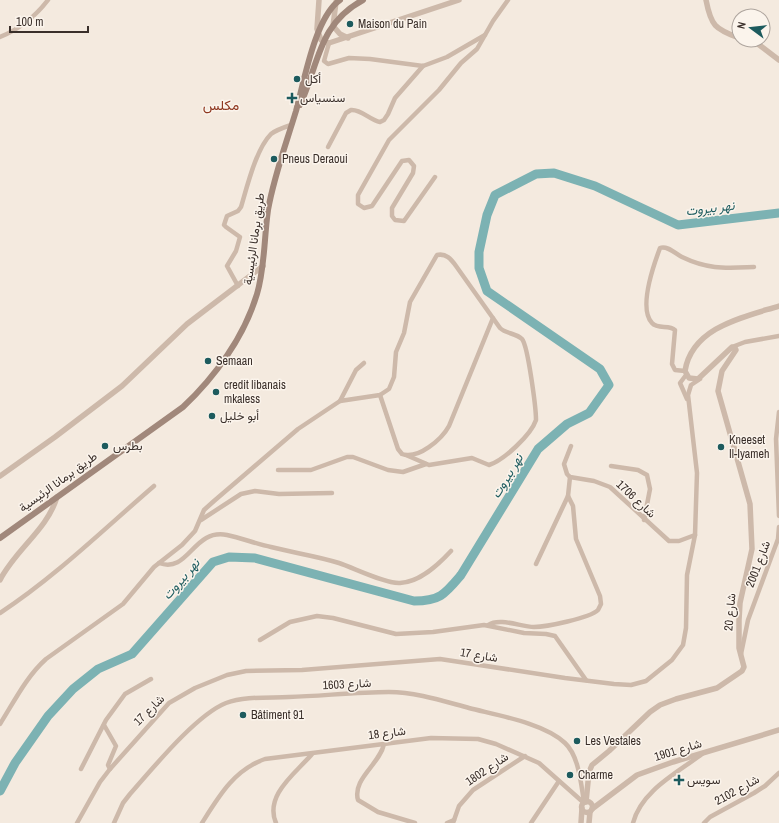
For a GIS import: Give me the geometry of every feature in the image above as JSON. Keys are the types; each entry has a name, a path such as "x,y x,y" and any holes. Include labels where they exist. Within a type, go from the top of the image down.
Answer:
{"main road":[{"path":"296,111 333,26 344,12 363,0"},
{"path":"318,34 325,17 337,1"},
{"name":"طريق برمانا الرئيسية","path":"0,538 183,407 203,388 234,343 248,318 257,294 263,266 272,193 318,34"}],"street":[{"path":"0,37 20,28 40,10 48,0"},
{"name":"طريق برمانا الرئيسية","path":"318,34 319,0"},
{"path":"326,42 348,38 393,21 459,0"},
{"path":"435,177 404,221 395,220 392,214 392,208 413,173 414,164 409,160 402,161 372,206 364,208 358,204 358,195 389,140 439,90 461,63 475,52 508,0"},
{"path":"706,0 709,17 715,27 731,34"},
{"path":"337,1 333,26 348,38"},
{"path":"318,34 326,42"},
{"path":"326,42 324,61 328,64 349,58 370,59 423,66 447,57 485,35"},
{"path":"764,48 779,60"},
{"path":"328,147 343,118 351,110 357,111 374,121 380,122 384,120 395,98 423,66"},
{"path":"238,286 227,266 236,251 240,237 224,225 227,216 238,211 241,207 252,173 266,141 271,134 291,125"},
{"path":"754,267 710,268 681,257 665,247 660,248 649,281 647,298 648,315 653,324 675,330 672,364 676,370 685,373 692,380 702,377 718,359 745,342 779,336"},
{"path":"0,724 18,694 41,664 119,608 139,583 159,563 182,545 196,530 204,510 214,501 298,429 340,401 380,395 389,389 394,377 396,352 404,333 410,302 437,255 443,254 450,258 503,330 521,338 526,347 530,365 535,423 504,458 491,465 487,465 472,458 438,464 426,464 403,472 388,470 353,457 347,457 311,470 278,470"},
{"path":"0,476 55,437 122,386 188,324 263,266"},
{"path":"685,373 687,362 696,345 708,334 742,318 779,306"},
{"path":"406,456 418,452 433,444 445,433 493,318"},
{"name":"شارع 20","path":"584,804 589,772 593,762 609,751 650,712 660,705 687,695 710,691 724,685 742,671 744,667 739,640 740,604 752,549 750,504 718,391 722,371 734,349"},
{"path":"340,401 352,375 364,362"},
{"name":"شارع 17","path":"77,823 100,782 169,703 212,680 237,673 302,670 440,659 614,684 638,684 660,670 678,654 683,645 686,628 687,575 694,535 697,473 688,400 680,383 685,373"},
{"name":"شارع 17","path":"688,400 691,385 702,377"},
{"path":"380,395 398,449 402,454 426,464"},
{"path":"779,412 776,439 779,516"},
{"path":"536,564 568,496 570,477 566,474 564,464 572,446"},
{"path":"611,466 638,470 647,475 650,489 644,520"},
{"name":"شارع 1706","path":"570,477 588,479 610,487 623,497 644,520 661,535 674,542 694,535"},
{"path":"0,613 21,599 55,572 154,486"},
{"path":"201,520 241,494 255,491 279,494 332,493"},
{"path":"0,580 19,552 46,522 57,496"},
{"path":"260,640 290,622 317,616 332,618 396,634 488,626 498,623 533,627 544,626 578,618 598,610 601,604 600,596 576,539 573,506 568,496"},
{"name":"شارع 2001","path":"742,654 748,620 778,539 779,527"},
{"path":"159,563 170,566 176,564 196,544 207,537 226,535 339,563 400,583 426,573 451,552"},
{"path":"488,626 524,633 555,636 586,680"},
{"path":"81,769 104,725 125,694 151,679"},
{"name":"شارع 1603","path":"114,823 123,803 130,794 202,718 228,702 252,699 376,692 410,694 437,700 522,721 555,736 565,743 571,750 581,782 584,804"},
{"path":"104,725 116,746 108,765 110,769"},
{"name":"شارع 1901","path":"591,810 636,775 779,730"},
{"name":"شارع 18","path":"202,823 226,786 246,767 265,759 436,738 466,738 496,744 525,756 539,763 584,804"},
{"path":"384,744 378,759 361,780 357,795 358,800 378,812 415,823"},
{"path":"276,823 272,813 276,796 312,754"},
{"path":"633,823 637,810 649,795 702,754"},
{"name":"شارع 1802","path":"454,822 462,800 473,790 525,756"},
{"name":"شارع 2102","path":"704,823 710,816 765,786 779,773"},
{"path":"531,823 559,781"},
{"path":"584,804 585,812 591,810"},
{"path":"584,804 592,804 589,823"},
{"path":"581,823 584,804"},
{"path":"447,823 454,822"}],"waterway":[{"name":"نهر بيروت","path":"0,791 15,763 48,716 73,689 98,669 132,654 213,562 229,557 255,558 414,601 423,601 436,598 446,592 461,575 538,449 567,424 589,413 609,385 600,369 487,291 479,268 479,252 487,215 495,195 536,174 554,173 595,186 678,225 779,213"}],"place":[{"name":"Maison du Pain","path":"350,24"},
{"name":"أكل","path":"297,79"},
{"name":"سنسياس","path":"292,98"},
{"name":"Pneus Deraoui","path":"274,159"},
{"name":"Semaan","path":"208,361"},
{"name":"credit libanais mkaless","path":"216,392"},
{"name":"أبو خليل","path":"212,416"},
{"name":"بطرس","path":"105,446"},
{"name":"Kneeset Il-Iyameh","path":"721,447"},
{"name":"Bâtiment 91","path":"243,715"},
{"name":"Les Vestales","path":"577,741"},
{"name":"Charme","path":"570,775"},
{"name":"سويس","path":"679,780"}],"district":[{"name":"مكلس","path":"221,105"}]}
